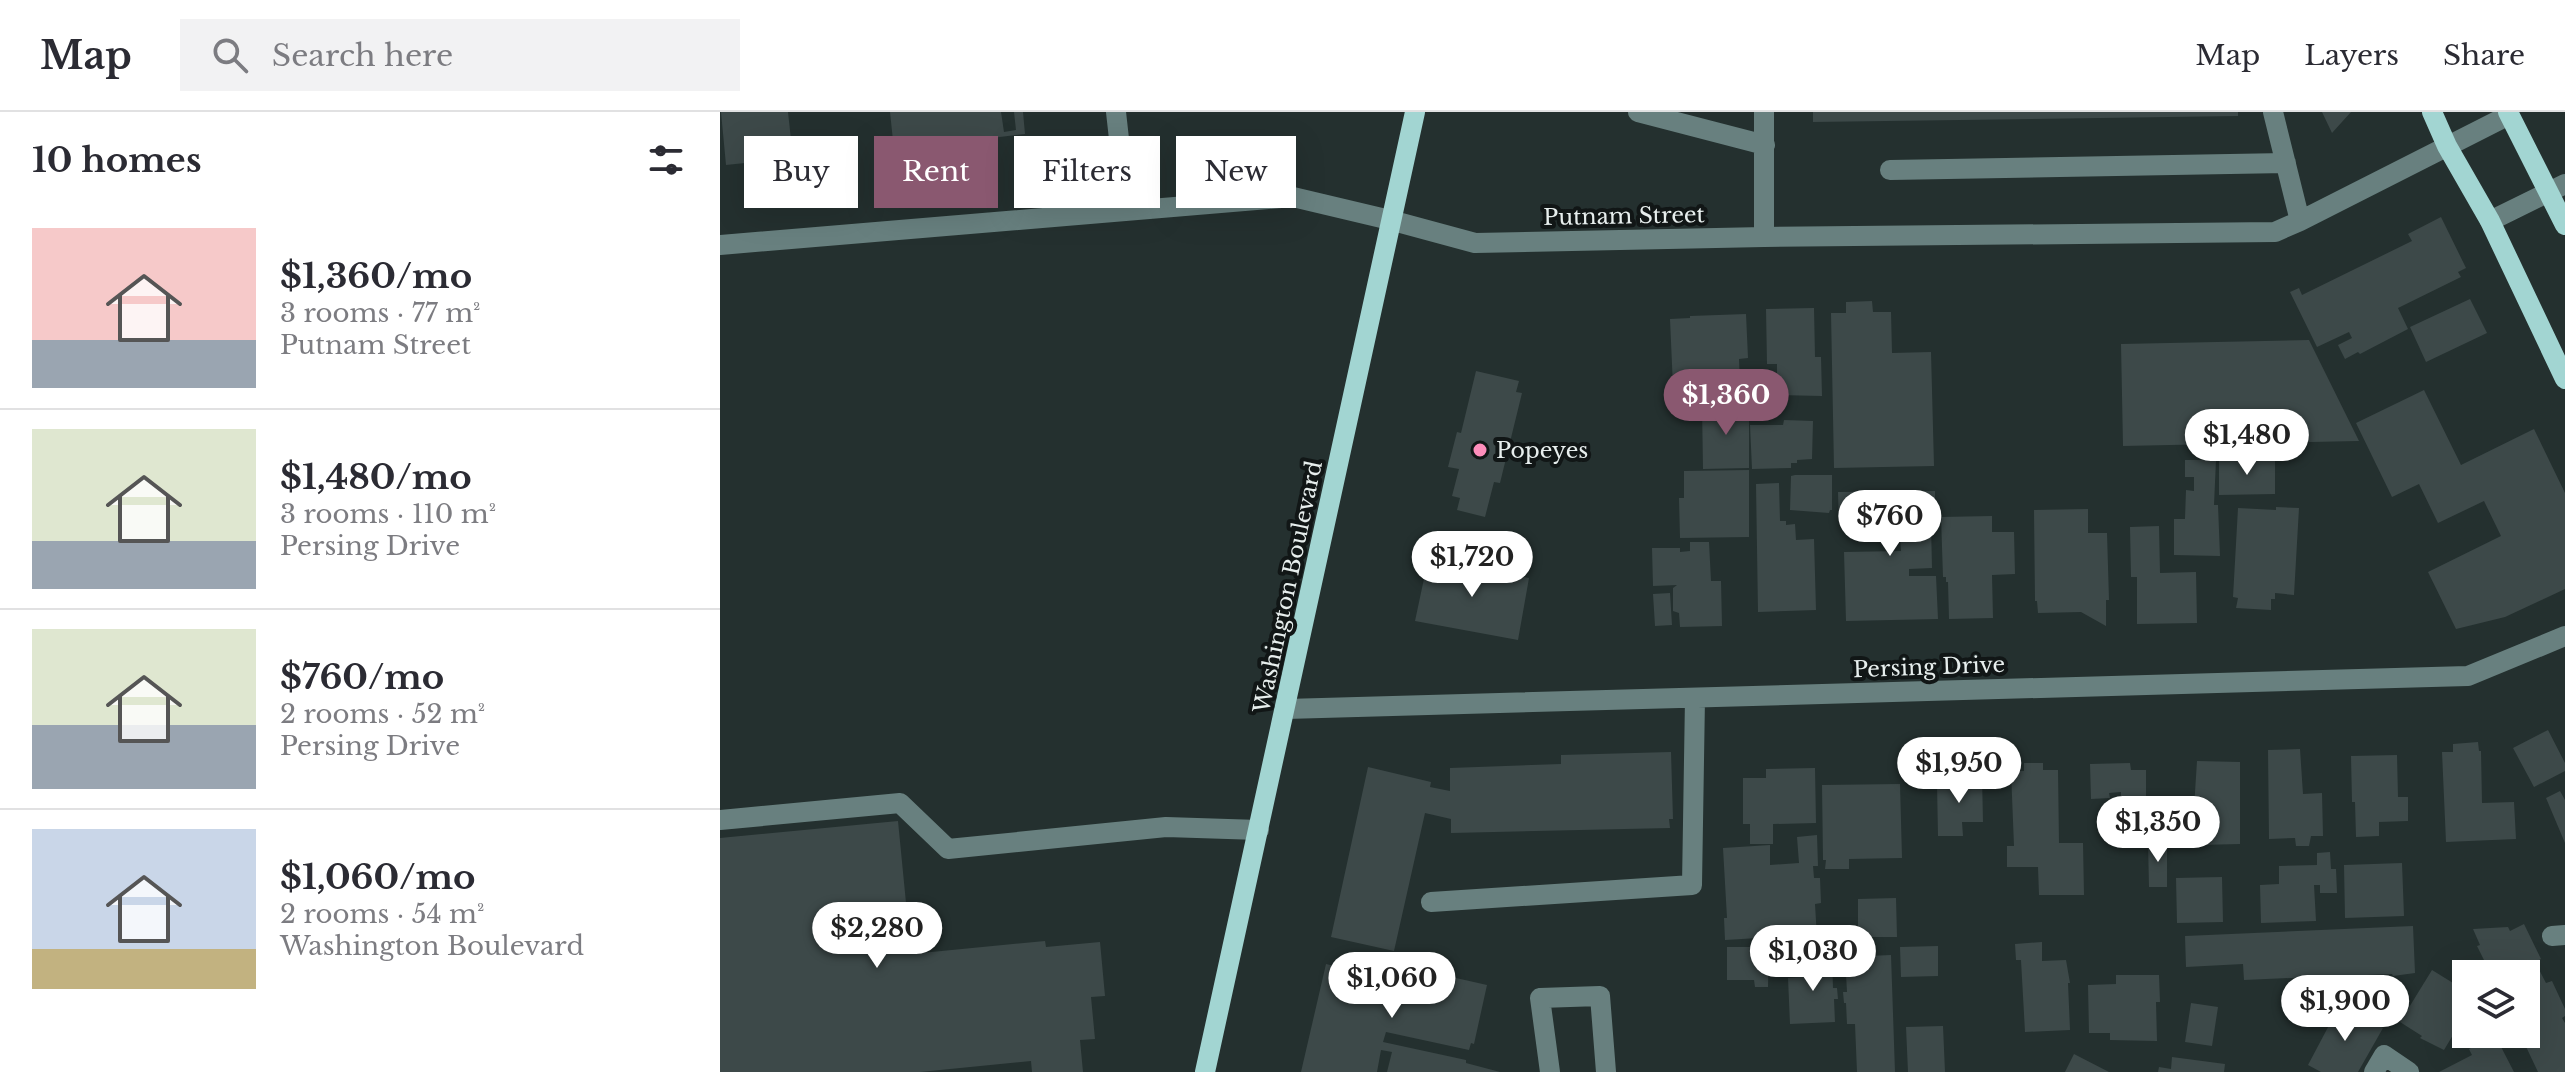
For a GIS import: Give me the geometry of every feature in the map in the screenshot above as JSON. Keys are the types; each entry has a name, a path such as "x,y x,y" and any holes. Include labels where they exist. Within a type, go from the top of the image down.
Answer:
{"main road":[{"name":"Washington Boulevard","path":"1205,1072 1415,112"},
{"path":"2432,112 2447,146 2490,221 2565,379"},
{"path":"2509,113 2557,188 2565,225"}],"street":[{"path":"1116,112 1127,211"},
{"path":"1638,112 1765,145"},
{"path":"1764,112 1764,237"},
{"path":"2273,112 2300,221"},
{"name":"Putnam Street","path":"720,245 1293,197 1475,243 2275,232 2509,113"},
{"path":"1890,170 2286,163"},
{"path":"2490,221 2557,188"},
{"name":"Persing Drive","path":"1286,709 2468,676 2565,636"},
{"path":"1431,902 1692,885 1695,698"},
{"path":"720,820 900,803 948,849 1166,827 1259,830"},
{"path":"1550,1072 1540,998 1600,996 1606,1072"},
{"path":"2374,1072 2384,1055 2409,1072"}],"building":[{"path":"721,112 788,112 791,136 744,136 744,163 726,165"},
{"path":"890,112 1001,112 1004,132 1016,130 1014,112 1023,112 1025,134 998,137 893,136"},
{"path":"1813,112 2238,112 2238,116 1813,122"},
{"path":"2322,112 2351,112 2332,133"},
{"path":"2441,217 2466,268 2458,272 2461,277 2398,308 2408,329 2360,354 2358,352 2345,359 2338,345 2352,338 2349,332 2317,347 2290,292 2299,288 2302,295 2412,241 2408,234"},
{"path":"2470,299 2487,333 2426,362 2410,327"},
{"path":"1872,301 1873,312 1891,312 1892,353 1931,352 1934,466 1834,468 1831,313 1846,313 1846,302"},
{"path":"1814,308 1815,357 1821,357 1822,396 1777,395 1777,364 1767,364 1766,309"},
{"path":"1746,314 1748,358 1739,359 1740,383 1673,387 1670,319"},
{"path":"2309,340 2359,441 2123,446 2121,344"},
{"name":"Popeyes","path":"1476,371 1519,381 1516,392 1522,393 1500,483 1494,482 1485,517 1457,510 1460,498 1452,496 1459,469 1448,467 1457,432 1461,433"},
{"path":"2424,390 2461,465 2534,429 2565,493 2565,589 2505,617 2456,629 2428,572 2501,536 2484,501 2438,523 2419,484 2392,497 2356,423"},
{"path":"1702,406 1749,406 1749,468 1703,469"},
{"path":"1784,420 1813,421 1812,459 1797,460 1797,463 1791,463 1791,468 1752,469 1750,425 1783,425"},
{"path":"2185,460 2216,460 2214,505 2218,505 2220,556 2174,555 2174,519 2185,519 2186,490 2194,491 2194,477 2185,477"},
{"path":"2219,460 2275,460 2275,494 2219,495"},
{"path":"1749,470 1749,537 1680,538 1679,498 1684,498 1684,471"},
{"path":"1832,475 1832,510 1829,513 1790,510 1791,476"},
{"path":"1779,483 1780,521 1786,521 1786,525 1795,524 1796,540 1814,539 1816,610 1758,612 1756,484"},
{"path":"1935,491 1935,524 1931,524 1932,568 1909,569 1909,576 1936,576 1938,619 1846,621 1844,552 1901,551 1900,538 1910,538 1910,525 1839,525 1838,492"},
{"path":"2276,507 2299,508 2294,595 2275,593 2275,599 2271,599 2271,610 2236,608 2238,598 2233,597 2238,508 2276,510"},
{"path":"2088,509 2088,533 2107,533 2109,600 2106,600 2106,626 2081,612 2038,613 2035,601 2034,510"},
{"path":"1992,516 1992,532 2014,532 2015,574 1992,575 1993,618 1949,619 1948,582 1943,577 1941,517"},
{"path":"2159,526 2160,573 2196,572 2197,623 2137,624 2137,577 2131,577 2130,527"},
{"path":"1690,542 1709,542 1711,581 1721,581 1722,626 1680,627 1679,613 1673,611 1673,588 1677,585 1653,586 1652,548 1690,551"},
{"path":"1443,556 1473,562 1472,567 1529,578 1518,640 1415,621 1428,560 1442,562"},
{"path":"1670,593 1672,625 1655,626 1653,594"},
{"path":"2548,730 2565,763 2565,771 2534,787 2513,748"},
{"path":"2478,742 2481,751 2482,803 2514,802 2516,839 2446,842 2442,752 2453,752 2453,744"},
{"path":"2300,749 2303,794 2322,793 2323,836 2311,836 2309,846 2296,846 2295,838 2269,839 2268,750"},
{"path":"1671,752 1673,819 1669,819 1670,828 1451,833 1451,819 1425,813 1394,951 1331,937 1368,767 1431,782 1430,787 1450,791 1450,768 1561,764 1561,755"},
{"path":"2397,755 2398,797 2408,797 2408,821 2379,822 2379,836 2356,837 2351,756"},
{"path":"2197,761 2240,762 2240,844 2199,845 2199,820 2194,808"},
{"path":"2024,763 2043,763 2043,770 2058,770 2059,843 2083,843 2084,895 2039,895 2038,867 2007,867 2007,846 2014,846 2011,771 2024,771"},
{"path":"2130,763 2131,770 2146,770 2146,801 2121,802 2121,792 2109,793 2110,798 2091,799 2090,764"},
{"path":"1815,768 1816,823 1773,824 1773,844 1750,844 1750,824 1743,824 1743,778 1766,778 1766,769"},
{"path":"1982,776 1983,822 1962,822 1963,836 1938,836 1937,784 1963,783 1963,777"},
{"path":"1900,784 1902,858 1849,859 1849,869 1825,869 1822,785"},
{"path":"2560,791 2565,800 2565,843 2546,798"},
{"path":"898,821 911,954 1045,941 1046,947 1100,942 1105,996 1091,997 1095,1039 1080,1040 1083,1072 1032,1072 1031,1061 920,1072 720,1072 720,838"},
{"path":"1817,835 1818,866 1813,866 1814,878 1820,878 1821,903 1815,904 1817,938 1725,940 1724,918 1727,918 1723,848 1770,845 1770,865 1799,863 1797,837"},
{"path":"2148,842 2167,842 2167,887 2149,887"},
{"path":"2330,852 2331,869 2336,869 2337,893 2320,893 2320,885 2314,885 2316,921 2261,923 2260,885 2279,884 2279,866 2317,865 2317,853"},
{"path":"2402,863 2404,916 2345,918 2344,865"},
{"path":"2222,877 2223,922 2177,923 2176,878"},
{"path":"1896,898 1897,937 1858,937 1858,899"},
{"path":"2524,924 2541,959 2484,960 2473,929 2508,927 2510,931"},
{"path":"2413,926 2415,973 2359,978 2359,975 2244,980 2243,964 2186,967 2185,936"},
{"path":"2042,942 2042,961 2066,960 2070,983 2070,1030 2025,1032 2021,960 2016,960 2015,944"},
{"path":"1938,946 1938,976 1901,977 1900,947"},
{"path":"1727,947 1769,947 1768,987 1755,987 1754,980 1727,980"},
{"path":"1891,955 1895,1072 1857,1072 1855,1024 1847,1024 1844,1003 1843,992 1847,992 1845,957"},
{"path":"1832,957 1833,988 1837,988 1838,999 1834,999 1835,1022 1790,1024 1788,978 1803,977 1802,958"},
{"path":"1381,961 1487,985 1474,1044 1471,1043 1469,1050 1386,1032 1383,1042 1466,1060 1466,1063 1500,1072 1387,1072 1392,1052 1381,1050 1377,1072 1301,1072 1326,964 1378,976"},
{"path":"2432,970 2452,982 2452,1037 2444,1050 2420,1038 2422,1036 2400,1022"},
{"path":"2540,972 2546,983 2552,981 2565,1009 2562,1018 2565,1023 2565,1072 2538,1072 2527,1048 2540,1048"},
{"path":"2116,975 2159,975 2157,1041 2110,1040 2110,1033 2089,1033 2088,985 2116,984"},
{"path":"2191,1003 2218,1007 2212,1046 2185,1042"},
{"path":"2342,1005 2383,1028 2358,1072 2321,1072 2308,1065"},
{"path":"1943,1026 1945,1072 1908,1072 1906,1027"},
{"path":"2502,1048 2514,1072 2439,1072 2472,1055 2469,1049"},
{"path":"2074,1054 2109,1072 2065,1072"},
{"path":"2172,1057 2225,1064 2224,1072 2158,1072 2159,1067 2171,1069"}],"place":[{"name":"Popeyes","path":"1480,450"}]}
